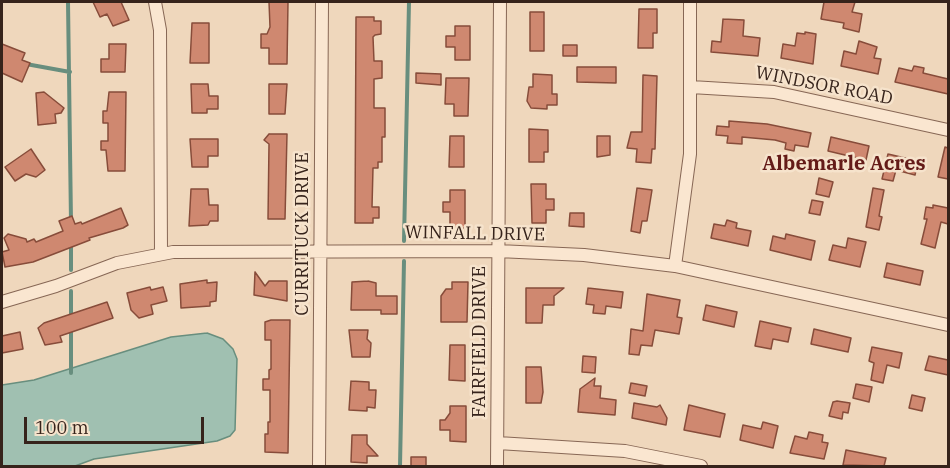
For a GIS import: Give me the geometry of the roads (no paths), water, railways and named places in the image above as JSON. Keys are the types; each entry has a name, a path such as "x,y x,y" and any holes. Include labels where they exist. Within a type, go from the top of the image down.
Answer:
{"street":[{"path":"155,2 160,30 160,254"},
{"name":"CURRITUCK DRIVE","path":"320,466 322,2"},
{"name":"FAIRFIELD DRIVE","path":"497,466 500,2"},
{"path":"675,266 690,153 690,2"},
{"name":"WINDSOR ROAD","path":"691,87 774,92 948,130"},
{"name":"WINFALL DRIVE","path":"2,302 56,286 117,263 160,254 206,250 498,251 584,255 675,266 948,326"},
{"path":"498,443 608,449 701,466"}],"waterway":[{"path":"68,2 71,222"},
{"path":"404,241 409,2"},
{"path":"26,64 70,72"},
{"path":"71,244 71,270"},
{"path":"400,466 404,261"},
{"path":"71,291 71,319"},
{"path":"71,329 71,373"}],"district":[{"name":"Albemarle Acres","path":"844,164"}]}
